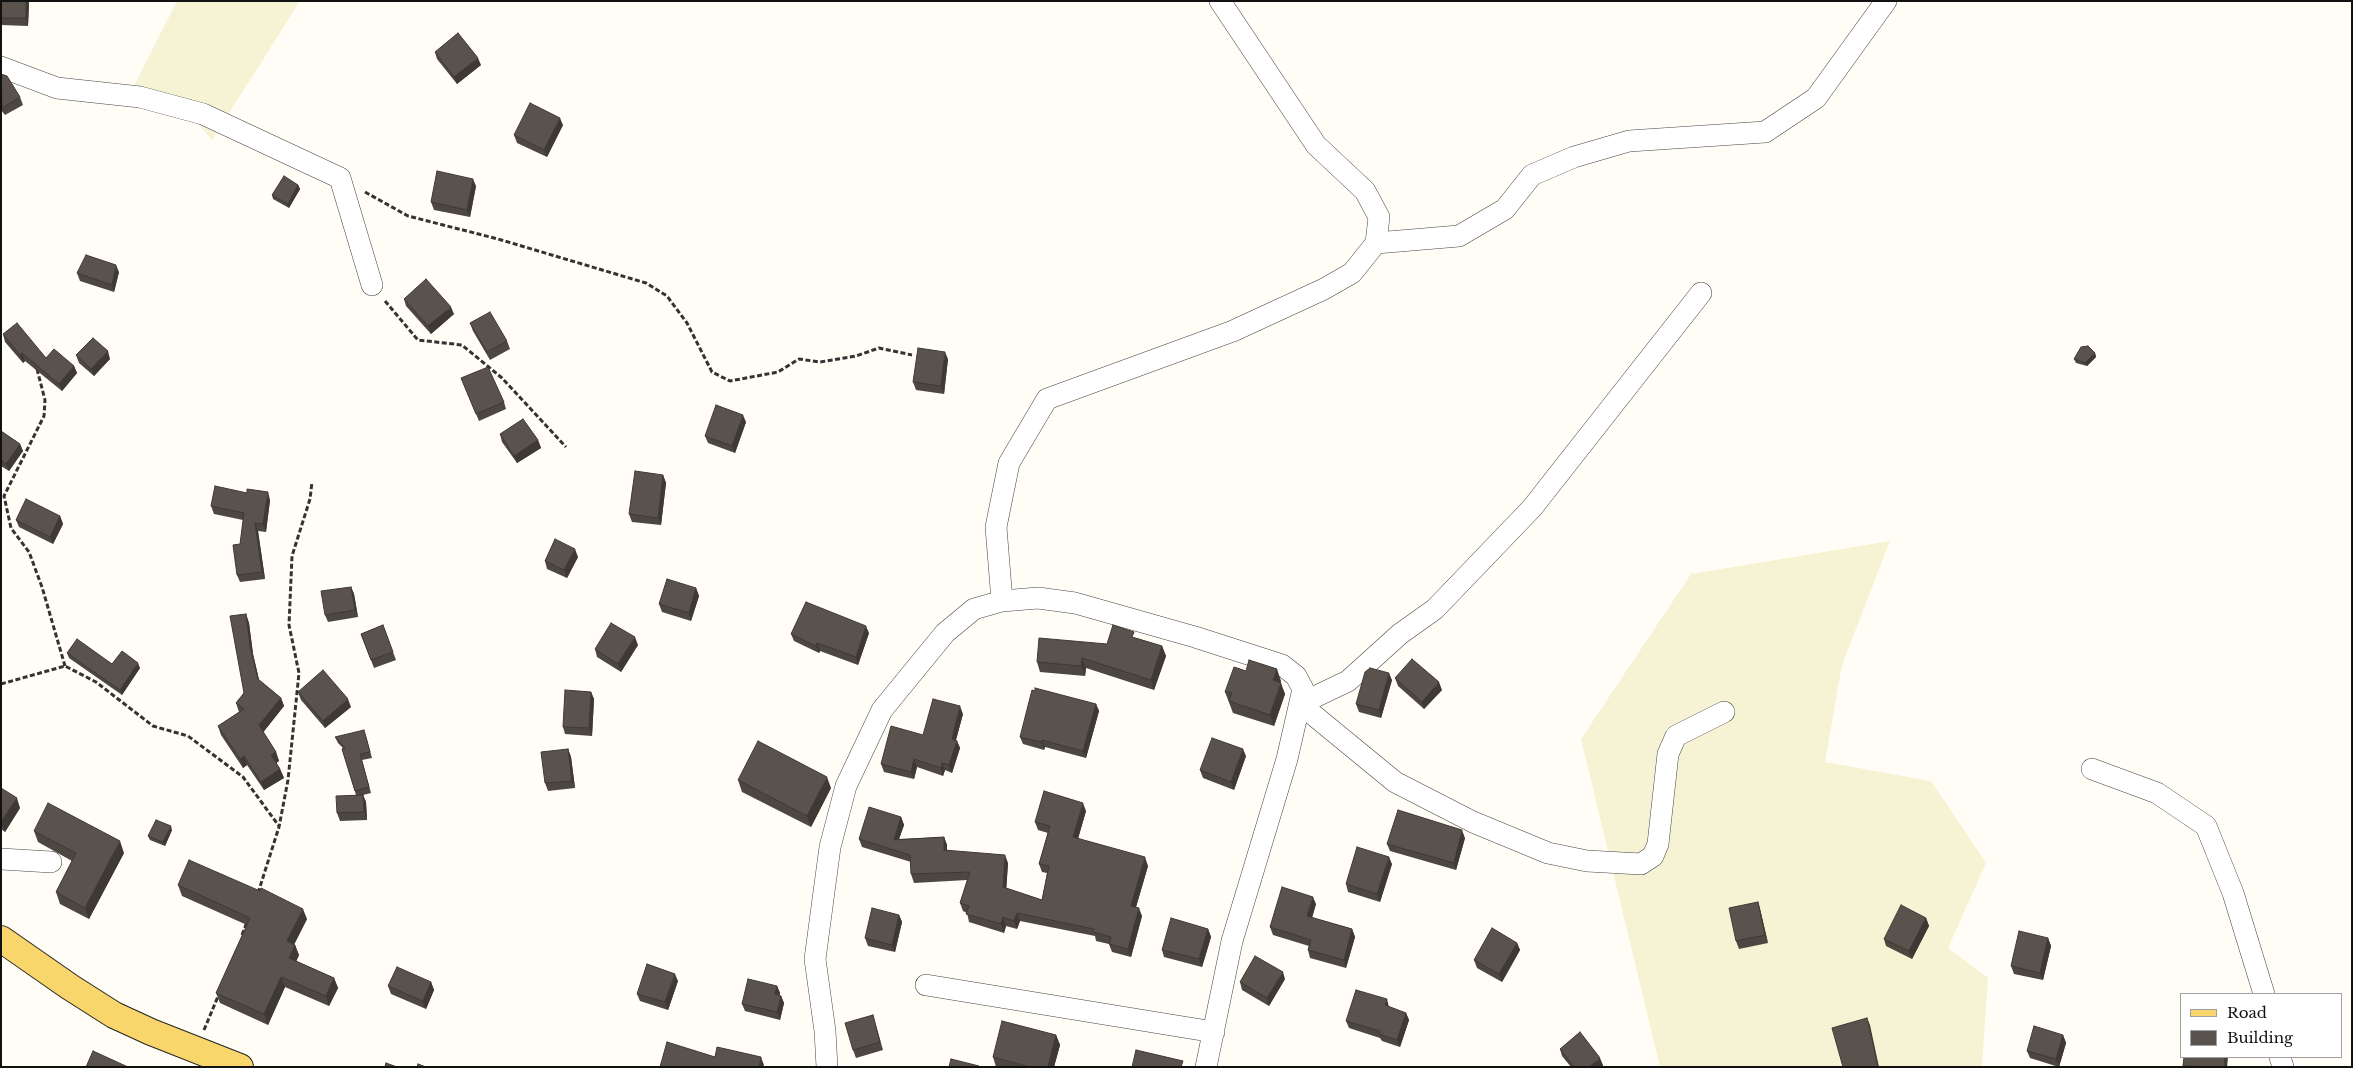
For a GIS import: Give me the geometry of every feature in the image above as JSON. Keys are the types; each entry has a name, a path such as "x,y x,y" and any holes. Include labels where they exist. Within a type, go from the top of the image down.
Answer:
{"main road":[{"path":"1,940 114,1015 151,1032 240,1067"}],"street":[{"path":"1002,601 996,527 1010,463 1047,399 1233,331 1324,289 1352,273 1376,244 1379,217 1365,191 1316,145 1220,1"},
{"path":"1376,244 1459,236 1505,209 1532,175 1574,157 1628,141 1765,132 1816,98 1886,1"},
{"path":"1,67 57,88 140,98 203,114 340,178 372,285"},
{"path":"1300,704 1348,680 1400,634 1435,609 1532,508 1701,293"},
{"path":"828,1067 815,959 830,847 846,786 882,710 945,633 974,609 1002,601 1038,598 1075,603 1195,637 1282,665 1300,682 1303,689 1287,759 1232,941 1206,1067"},
{"path":"1300,704 1395,782 1473,822 1548,853 1587,861 1641,864 1653,856 1658,844 1668,754 1676,736 1724,712"},
{"path":"2092,769 2157,793 2206,826 2233,893 2264,993"},
{"path":"1,859 51,862"},
{"path":"926,985 1214,1032"}],"path":[{"path":"340,178 408,216 498,239 646,283 667,296 687,323 712,372 730,381 778,372 799,359 820,362 856,356 879,348 912,355"},
{"path":"372,285 418,340 462,345 502,378 566,447"},
{"path":"37,369 45,400 44,416 4,496 11,528 28,552 42,587 65,666"},
{"path":"257,895 279,827 288,780 299,673 288,625 292,556 310,499 312,482"},
{"path":"1,684 65,666 96,682 153,726 188,736 243,777 279,827"},
{"path":"240,940 251,913"},
{"path":"196,1050 220,992"}],"shaded area":[{"path":"177,1 300,1 212,140 195,120 132,90"},
{"path":"1890,541 1842,665 1825,762 1931,781 1986,863 1948,948 1988,978 1982,1067 1660,1067 1581,739 1691,574"}],"building":[{"path":"1,1 26,1 26,18 1,18"},
{"path":"458,33 478,58 454,77 435,52"},
{"path":"1,74 7,76 20,97 2,108"},
{"path":"530,103 560,118 544,150 514,135"},
{"path":"437,171 473,179 467,210 431,202"},
{"path":"284,176 298,185 288,204 272,195"},
{"path":"86,255 116,265 112,285 77,273"},
{"path":"426,279 451,307 428,326 404,299"},
{"path":"490,312 507,341 487,352 470,323"},
{"path":"17,323 46,358 54,349 74,366 59,384 22,353 20,355 3,334"},
{"path":"93,338 108,351 91,369 76,355"},
{"path":"2088,346 2095,353 2085,363 2074,359 2081,347"},
{"path":"918,348 945,352 941,386 913,382"},
{"path":"488,367 504,402 476,414 461,378"},
{"path":"716,405 743,415 732,446 705,436"},
{"path":"523,419 538,440 514,456 500,434"},
{"path":"1,431 20,444 6,464 1,460"},
{"path":"635,471 663,475 658,518 629,514"},
{"path":"215,486 247,493 247,489 268,492 263,524 255,523 262,572 237,575 233,545 240,544 244,513 211,506"},
{"path":"26,499 60,516 50,537 16,520"},
{"path":"555,539 575,549 564,570 545,561"},
{"path":"667,579 696,588 689,613 659,604"},
{"path":"351,587 355,610 325,615 321,591"},
{"path":"806,602 866,626 856,657 817,643 816,646 791,634"},
{"path":"246,614 250,646 258,679 281,698 259,725 276,752 271,755 280,769 261,782 244,756 240,759 218,726 244,709 236,703 244,693 230,616"},
{"path":"611,623 635,637 618,664 595,649"},
{"path":"383,625 393,652 371,660 361,634"},
{"path":"1113,625 1134,632 1132,637 1162,646 1151,680 1082,658 1081,666 1037,662 1039,638 1107,644"},
{"path":"77,639 112,664 122,651 138,663 120,690 67,653"},
{"path":"1412,659 1439,682 1422,702 1395,678"},
{"path":"1249,660 1277,669 1273,680 1281,683 1270,715 1229,701 1232,693 1225,692 1234,667 1246,671"},
{"path":"1370,668 1389,673 1379,710 1356,704 1365,672"},
{"path":"323,670 348,699 323,721 298,692"},
{"path":"1035,688 1096,704 1083,751 1042,740 1042,742 1020,737 1032,690 1035,691"},
{"path":"565,690 591,692 589,728 563,727"},
{"path":"933,699 960,706 952,739 957,741 949,765 942,763 941,768 914,759 911,772 881,764 891,726 923,735"},
{"path":"364,730 370,752 360,754 369,787 355,791 342,749 345,748 335,737"},
{"path":"1212,738 1243,749 1231,782 1200,770"},
{"path":"758,741 827,777 807,816 738,780"},
{"path":"568,749 572,781 545,783 541,752"},
{"path":"1,788 17,798 1,822"},
{"path":"1044,791 1083,803 1073,837 1145,857 1131,906 1139,908 1128,949 1109,944 1111,937 1093,932 1094,929 1017,913 1014,921 1003,917 1001,924 966,914 969,906 960,903 970,872 911,874 910,855 859,839 869,807 901,817 894,840 944,837 944,850 1005,855 1003,887 1042,900 1049,866 1039,864 1050,826 1035,822"},
{"path":"363,795 364,812 337,813 336,796"},
{"path":"48,803 120,841 85,908 56,892 76,853 34,831"},
{"path":"1398,810 1462,830 1454,863 1387,844"},
{"path":"156,820 171,826 163,842 148,836"},
{"path":"1357,847 1389,857 1377,894 1346,884"},
{"path":"189,860 260,891 261,888 303,909 287,941 295,945 289,958 334,978 326,996 281,977 264,1014 216,993 250,918 178,885"},
{"path":"1282,887 1313,897 1307,916 1352,929 1344,960 1308,950 1311,940 1270,927"},
{"path":"1758,902 1765,935 1736,941 1729,908"},
{"path":"1901,905 1926,918 1909,951 1884,939"},
{"path":"872,908 899,915 892,945 865,938"},
{"path":"1171,918 1208,929 1199,959 1162,950"},
{"path":"1492,928 1517,943 1499,974 1474,960"},
{"path":"2019,931 2048,938 2040,973 2011,966"},
{"path":"1255,956 1283,972 1267,998 1240,982"},
{"path":"647,964 675,974 665,1002 637,994"},
{"path":"397,967 431,982 423,1001 388,986"},
{"path":"748,979 777,986 775,994 781,996 777,1012 742,1004"},
{"path":"1356,990 1387,999 1385,1005 1406,1013 1397,1040 1379,1034 1380,1031 1346,1021"},
{"path":"873,1015 880,1042 853,1050 845,1023"},
{"path":"1867,1018 1878,1067 1843,1067 1832,1028"},
{"path":"1002,1021 1056,1035 1048,1067 1030,1067 993,1057"},
{"path":"2034,1026 2063,1035 2056,1059 2027,1051"},
{"path":"1580,1032 1600,1058 1589,1067 1574,1067 1560,1049"},
{"path":"667,1042 715,1057 717,1047 761,1057 759,1067 660,1067"},
{"path":"1136,1050 1183,1061 1181,1067 1132,1067"},
{"path":"93,1051 128,1067 86,1067"},
{"path":"2184,1058 2225,1058 2224,1067 2183,1066"},
{"path":"951,1059 979,1066 979,1067 949,1067"},
{"path":"386,1063 397,1067 385,1067"}]}
